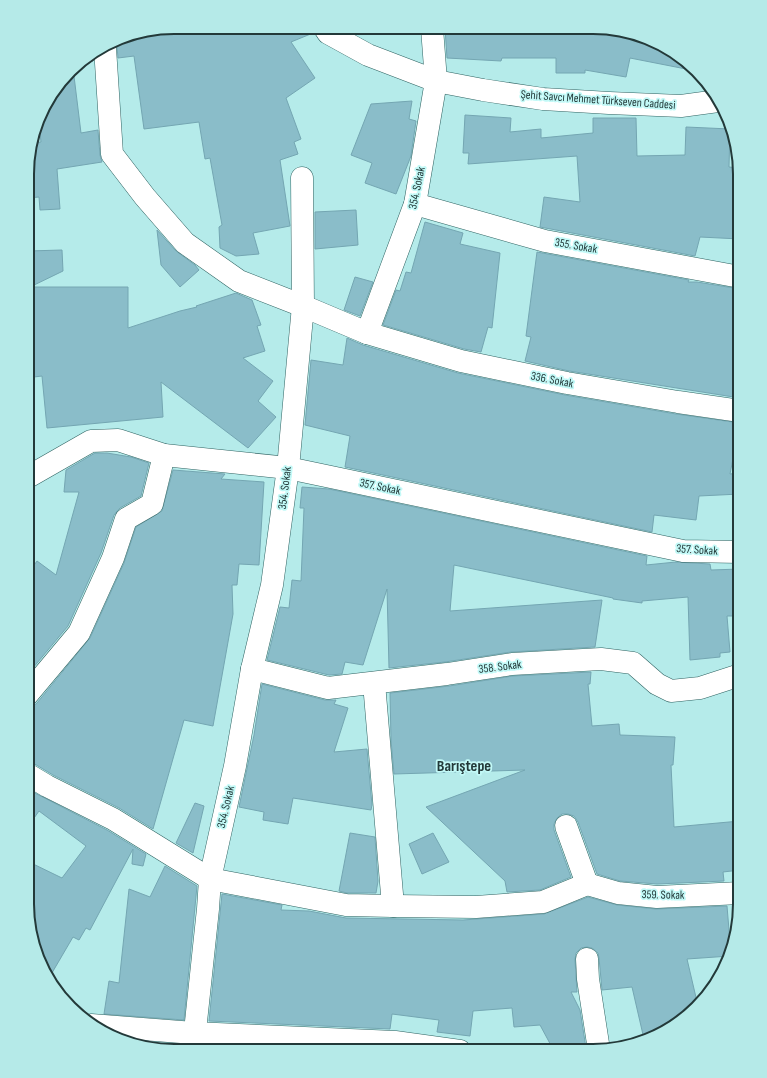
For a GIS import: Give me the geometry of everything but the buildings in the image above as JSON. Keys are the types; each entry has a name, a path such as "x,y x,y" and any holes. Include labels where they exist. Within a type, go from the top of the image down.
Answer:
{"street":[{"name":"Şehit Savcı Mehmet Türkseven Caddesi","path":"330,34 368,56 436,81 483,90 543,99 681,106 713,102"},
{"name":"354. Sokak","path":"367,333 415,204 436,81 432,34"},
{"path":"104,53 112,154 145,197 185,243 239,281 367,333"},
{"name":"354. Sokak","path":"193,1041 210,879 235,766 252,669 272,584 288,468 302,306 302,178"},
{"name":"355. Sokak","path":"415,204 545,241 733,276"},
{"name":"336. Sokak","path":"367,333 461,361 484,366 567,383 733,410"},
{"name":"357. Sokak","path":"34,474 90,441 118,440 164,455 288,468 683,551 733,552"},
{"path":"34,687 79,633 113,558 126,519 152,504 164,455"},
{"name":"358. Sokak","path":"252,669 328,688 447,674 512,664 601,659 632,663 657,684 671,691 700,688 733,677"},
{"path":"374,683 392,906"},
{"path":"34,778 46,786 113,819 210,879 346,905 476,907 543,902 587,884 566,826"},
{"name":"359. Sokak","path":"587,884 618,893 657,897 733,893"},
{"path":"587,959 588,979 598,1044"},
{"path":"110,1028 193,1041 395,1042 409,1044"}],"district":[{"name":"Barıştepe","path":"464,766"}]}
